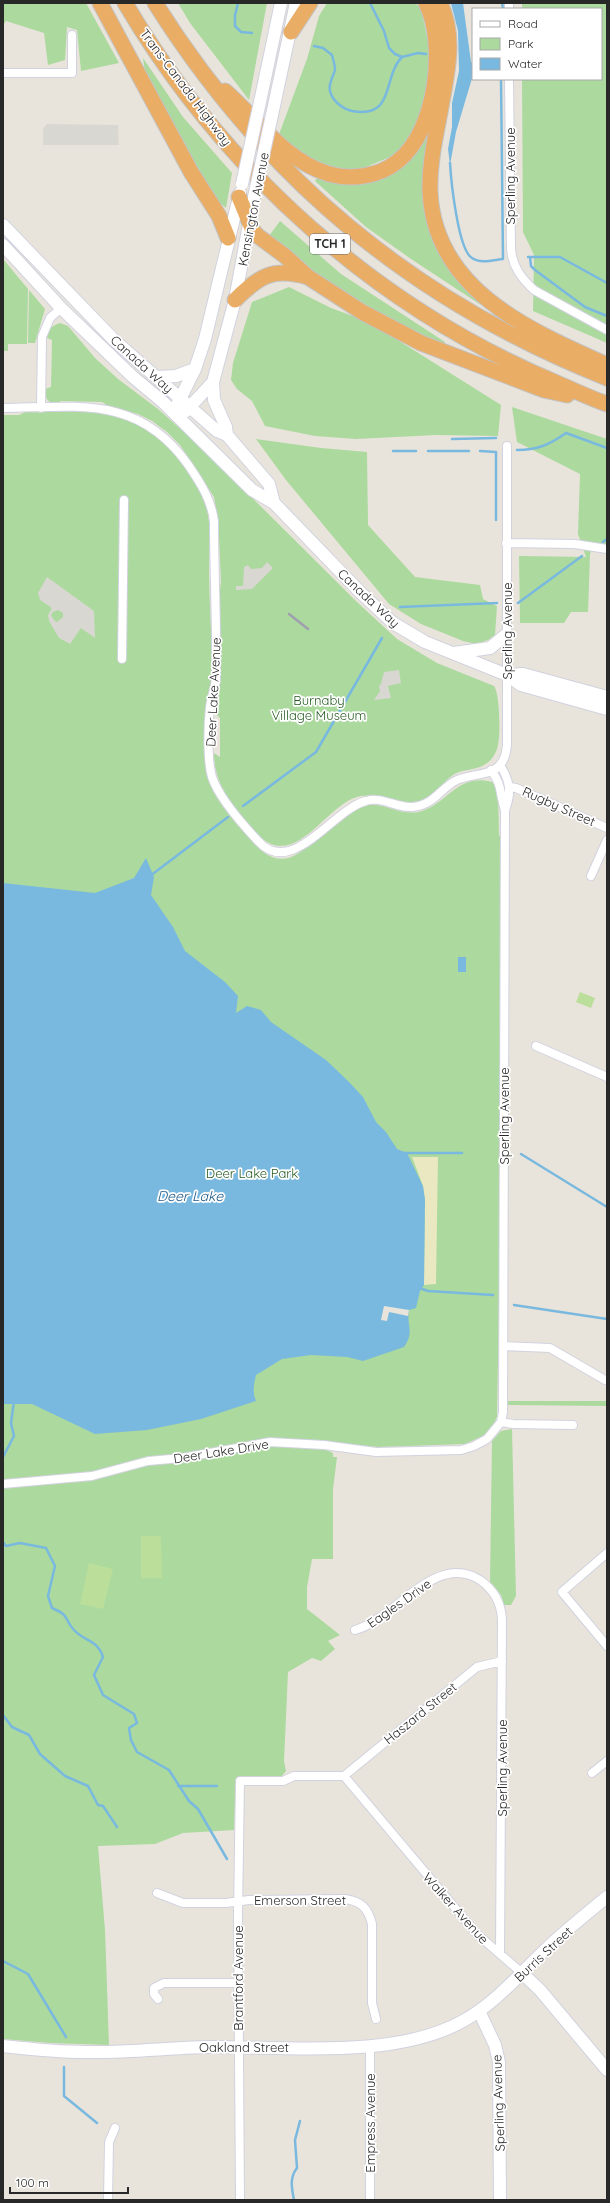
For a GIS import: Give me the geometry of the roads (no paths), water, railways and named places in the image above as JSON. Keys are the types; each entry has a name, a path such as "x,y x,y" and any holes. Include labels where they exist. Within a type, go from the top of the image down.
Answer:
{"highway":[{"path":"100,3 191,172 219,216 228,238"},
{"name":"Trans-Canada Highway","path":"125,3 161,59 220,136 289,208 324,240 409,304 447,327 527,371 605,403"},
{"name":"Trans-Canada Highway","path":"155,3 197,67 248,130 286,171 336,217 378,252 428,287 494,327 607,378"},
{"path":"291,32 310,3"},
{"path":"197,67 245,108 281,146 301,161 316,169 342,177 371,174 384,170 398,162 422,128 428,110 434,82 437,52 434,20 426,3"},
{"path":"440,3 447,23 449,58 432,155 430,192 435,225 445,252 469,284 485,299 526,325 607,365"},
{"path":"245,193 249,224 258,236 286,256 308,277 362,312 421,343 544,390 605,403"},
{"path":"234,300 255,281 274,273 292,272 308,277"}],"main road":[{"name":"Kensington Avenue","path":"245,193 260,102 281,3"},
{"name":"Kensington Avenue","path":"176,414 181,398 195,369 205,340 228,238 272,115 296,3"},
{"name":"Kensington Avenue","path":"176,414 191,406 213,382 234,300 249,224"},
{"name":"Canada Way","path":"3,225 114,340 191,406 217,431 227,435 269,484 274,503"},
{"name":"Canada Way","path":"3,245 61,308 134,377 176,414 252,490 274,503 393,623 425,642 507,675 521,685 607,709"},
{"path":"156,377 176,376 195,369"},
{"path":"213,382 214,400 226,427 227,435"},
{"path":"452,654 490,648 507,634"},
{"name":"Canada Way","path":"507,675 524,674 607,696"},
{"name":"Burris Street","path":"479,2011 522,1973 546,1949 607,1897"},
{"name":"Walker Avenue","path":"522,1973 540,1990 607,2070"},
{"name":"Oakland Street","path":"3,2046 84,2052 239,2047 370,2046 411,2041 434,2034 463,2021 479,2011"},
{"name":"Sperling Avenue","path":"479,2011 495,2045 499,2062 500,2200"}],"street":[{"path":"3,73 72,73 72,35"},
{"name":"Sperling Avenue","path":"510,80 511,248 513,260 518,271 534,290 607,330"},
{"path":"41,408 42,337 50,318 61,308"},
{"name":"Deer Lake Avenue","path":"3,408 99,408 138,420 160,433 172,444 206,491 211,503 214,521 216,648 216,684 210,709 210,766 214,783 220,794 263,846 276,852 294,850 359,802 372,799 405,807 421,805 436,798 459,779 491,770 500,765"},
{"name":"Sperling Avenue","path":"500,765 506,750 507,446"},
{"path":"122,659 124,500"},
{"path":"506,543 575,544 607,549"},
{"path":"500,765 508,778 510,787"},
{"name":"Sperling Avenue","path":"491,770 500,781 501,799 505,810 504,1346 503,1412 501,1422"},
{"name":"Sperling Avenue","path":"505,810 509,800 510,787"},
{"name":"Rugby Street","path":"510,787 516,788 607,828"},
{"path":"591,876 607,840"},
{"path":"536,1046 607,1077"},
{"path":"504,1346 550,1348 605,1380"},
{"path":"501,1422 513,1424 573,1425"},
{"name":"Deer Lake Drive","path":"3,1484 92,1476 148,1461 182,1458 270,1442 324,1445 376,1452 461,1450 481,1443 492,1434 501,1422"},
{"path":"607,1553 562,1592 607,1646"},
{"name":"Eagles Drive","path":"355,1630 372,1624 438,1576 453,1573 465,1574 477,1578 487,1586"},
{"name":"Sperling Avenue","path":"487,1586 495,1596 502,1612 500,1954"},
{"name":"Haszard Street","path":"344,1776 477,1667 502,1662"},
{"path":"592,1773 607,1761"},
{"name":"Brantford Avenue","path":"240,2200 240,1781 283,1781 294,1776 344,1776"},
{"name":"Walker Avenue","path":"344,1776 476,1934 522,1973"},
{"name":"Emerson Street","path":"157,1893 183,1902 239,1902 249,1900 352,1900 365,1907 369,1913 372,1924 372,2003 376,2019"},
{"path":"158,1999 154,1994 154,1988 164,1983 239,1983"},
{"name":"Empress Avenue","path":"370,2046 370,2200"},
{"path":"108,2200 109,2142 115,2128"}],"water":[{"path":"451,3 463,3 472,62 472,78 456,132 450,165 448,149 452,127 452,103 459,71 458,31"},
{"name":"Deer Lake","path":"146,858 154,877 151,895 173,927 185,951 225,982 238,996 236,1013 247,1006 261,1010 271,1022 326,1060 363,1097 376,1122 386,1132 397,1149 407,1153 423,1186 425,1200 424,1285 420,1291 416,1308 409,1310 408,1320 410,1332 404,1347 363,1361 347,1357 311,1355 282,1359 256,1375 254,1391 256,1401 201,1419 147,1430 95,1434 32,1404 3,1404 3,883 95,893 134,878"},
{"path":"458,957 466,957 466,972 458,972"}],"waterway":[{"path":"238,3 235,15 235,26 241,32 252,33"},
{"path":"370,3 384,31 389,48 395,54 402,57"},
{"path":"502,3 503,8"},
{"path":"314,46 323,48 332,55 335,70 330,85 331,94 339,105 352,111 366,112 376,109 382,103 396,65 402,57 418,53 426,54"},
{"path":"450,163 456,214 459,229 467,252 472,258 479,261 503,259 501,80"},
{"path":"528,257 560,257 607,283"},
{"path":"530,257 531,266 535,270 585,307 607,316"},
{"path":"517,450 543,446 566,433 607,448"},
{"path":"452,439 496,438"},
{"path":"393,451 416,451"},
{"path":"428,451 469,451"},
{"path":"480,451 496,452 496,520"},
{"path":"603,542 607,539"},
{"path":"518,603 582,556"},
{"path":"400,607 497,603"},
{"path":"243,806 316,752 382,638"},
{"path":"150,876 228,817"},
{"path":"403,1153 462,1153"},
{"path":"521,1154 607,1207"},
{"path":"419,1288 428,1291 493,1295"},
{"path":"514,1305 607,1319"},
{"path":"3,1457 14,1436 11,1423 14,1401"},
{"path":"3,1542 6,1546 20,1543 46,1548 55,1566 48,1596 52,1608 62,1613 74,1630 94,1644 100,1651 103,1657 94,1675 103,1695 134,1714 137,1723 129,1728 131,1740 137,1752 169,1770 189,1801 198,1809 227,1859"},
{"path":"3,1715 12,1727 29,1735 40,1754 65,1776 88,1786 98,1805 103,1806 117,1827"},
{"path":"178,1786 217,1786"},
{"path":"3,1961 28,1974 66,2037"},
{"path":"64,2067 64,2096 97,2123"},
{"path":"294,2200 292,2180 294,2172 297,2168 295,2140 300,2121"}],"railway":[{"path":"289,614 308,629"}],"park label":[{"name":"Burnaby Village Museum","path":"319,708"},
{"name":"Deer Lake Park","path":"252,1173"}]}
